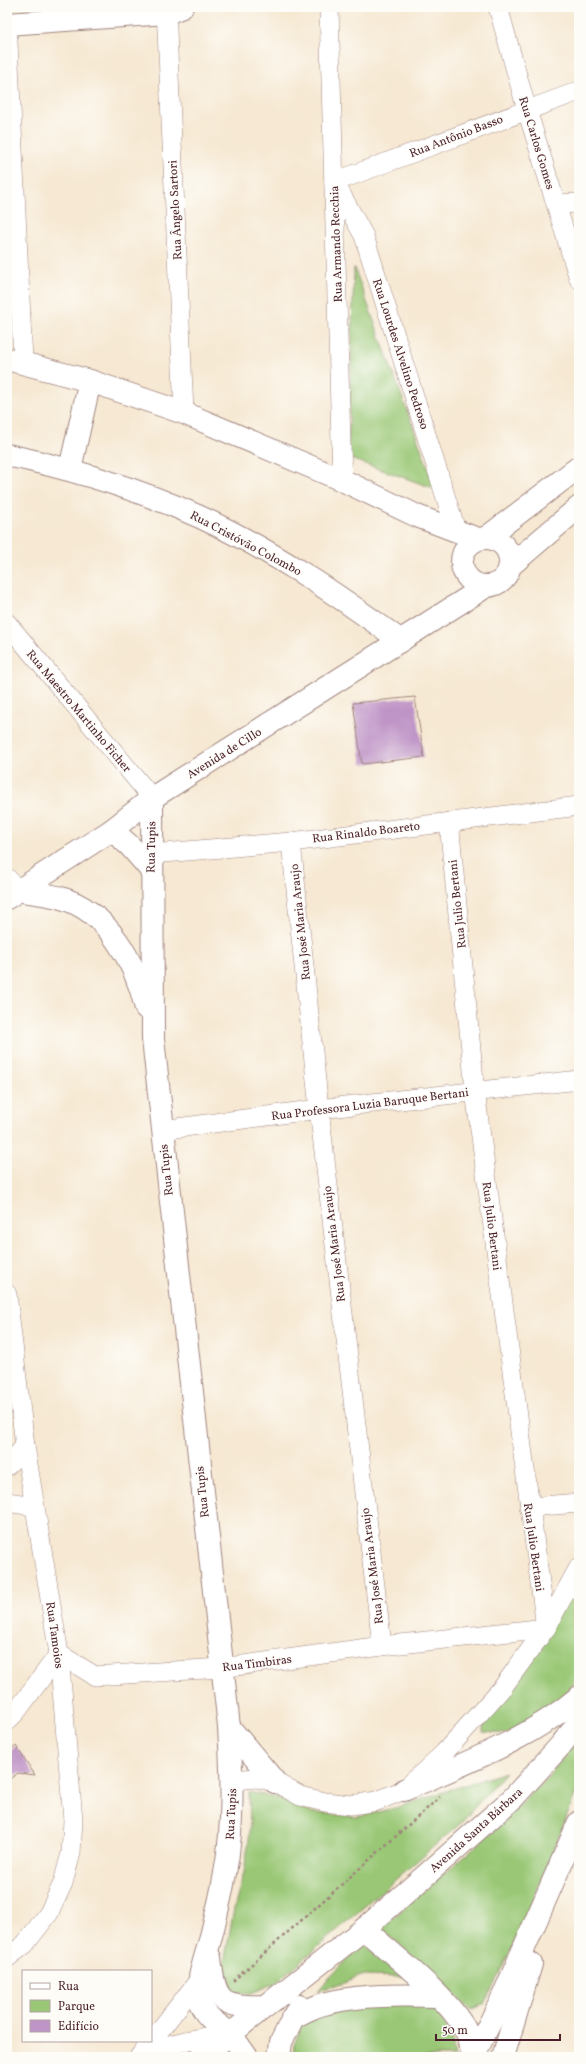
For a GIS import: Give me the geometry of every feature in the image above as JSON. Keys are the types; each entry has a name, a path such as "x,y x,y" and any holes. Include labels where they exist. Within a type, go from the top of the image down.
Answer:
{"main road":[{"path":"7,24 172,9"},
{"path":"15,361 90,381 184,413 342,480 417,516 456,530 501,543 507,550 510,566 508,573 499,583 485,587 470,580 465,574 462,561 417,516"},
{"path":"70,469 90,381"},
{"path":"82,414 122,391"},
{"name":"Rua Cristóvão Colombo","path":"7,455 70,469 135,491 207,521 262,549 344,598 401,641"},
{"path":"446,613 454,595 462,561 471,543 482,538 579,467"},
{"path":"510,566 579,507"},
{"name":"Avenida de Cillo","path":"11,889 112,830 152,798 485,587"},
{"name":"Rua Tupis","path":"152,798 151,862 153,1039 221,1668 229,1727 233,1784 232,1828 225,1873 209,1944 199,1980 199,1999 204,2010 215,2023 230,2033"},
{"path":"112,830 151,862"},
{"name":"Rua Tupis","path":"11,889 62,898 86,910 106,927 125,953 142,990 153,1039"},
{"path":"125,953 134,957 152,956"},
{"path":"404,1790 489,1752 542,1725 579,1697"},
{"name":"Avenida Santa Bárbara","path":"201,2057 364,1929 513,1798 556,1751 579,1722"},
{"path":"229,1727 275,1782"},
{"path":"474,2057 576,1828"},
{"path":"503,2057 519,1999 576,1828"},
{"path":"364,1929 438,1996 457,2018 467,2034 474,2057"},
{"name":"Rua Tupis","path":"209,1944 214,1985 217,1994"},
{"path":"279,2057 281,2042 292,2018 336,1952"},
{"path":"217,1994 227,2002 240,2006 266,2006"},
{"path":"292,2018 316,2006 345,2000 385,1996 438,1996"},
{"path":"230,2033 247,2057"}],"street":[{"name":"Rua Armando Recchia","path":"329,7 342,480"},
{"name":"Rua Carlos Gomes","path":"498,7 527,110 579,279"},
{"name":"Rua Ângelo Sartori","path":"172,9 184,413"},
{"path":"7,21 15,361"},
{"name":"Rua Antônio Basso","path":"334,182 579,91"},
{"name":"Rua Lourdes Alvelino Pedroso","path":"334,182 364,236 456,530"},
{"path":"556,204 579,203"},
{"name":"Rua Maestro Martinho Ficher","path":"7,623 152,798"},
{"name":"Rua Rinaldo Boareto","path":"151,862 291,842 579,806"},
{"name":"Rua Julio Bertani","path":"449,822 475,1092 546,1628"},
{"name":"Rua José Maria Araujo","path":"291,842 319,1109 382,1646"},
{"name":"Rua Professora Luzia Baruque Bertani","path":"162,1130 319,1109 579,1080"},
{"name":"Rua Tamoios","path":"7,1294 25,1446 59,1654 73,1820 71,1852 63,1883 49,1913 25,1944 7,1958"},
{"path":"7,1466 25,1446"},
{"path":"7,1502 34,1506"},
{"path":"529,1507 579,1503"},
{"path":"233,1784 243,1779 258,1778 275,1782 300,1796 325,1802 351,1805 377,1801 404,1790 444,1753 503,1687 546,1628 579,1567"},
{"name":"Rua Timbiras","path":"59,1654 95,1676 221,1668 382,1646 546,1628"},
{"path":"7,1721 16,1712 59,1654"},
{"name":"Rua Tupis","path":"152,2041 199,1980"},
{"name":"Rua Tupis","path":"140,2057 162,2046 182,2040 230,2033"},
{"name":"Rua Tupis","path":"140,2057 151,2042"}],"path":[{"path":"217,1994 442,1794"}],"green space":[{"path":"354,267 436,489 348,458"},
{"path":"579,1581 579,1676 554,1706 506,1734 483,1732 484,1712"},
{"path":"579,1737 579,1785 558,1839 521,1930 484,2004 471,2010 381,1928 491,1833 548,1777"},
{"path":"505,1772 462,1822 276,1983 251,1993 230,1992 221,1979 234,1909 244,1872 250,1831 249,1792 278,1798 309,1812 357,1817 395,1808"},
{"path":"364,1944 404,1977 361,1976 318,1991 328,1979"},
{"path":"415,1998 433,2010 444,2022 448,2028 455,2057 293,2057 294,2044 303,2024 336,2010"}],"building":[{"path":"415,697 424,757 362,764 353,703"},
{"path":"16,1746 35,1775 18,1773 7,1781 7,1753"}]}
